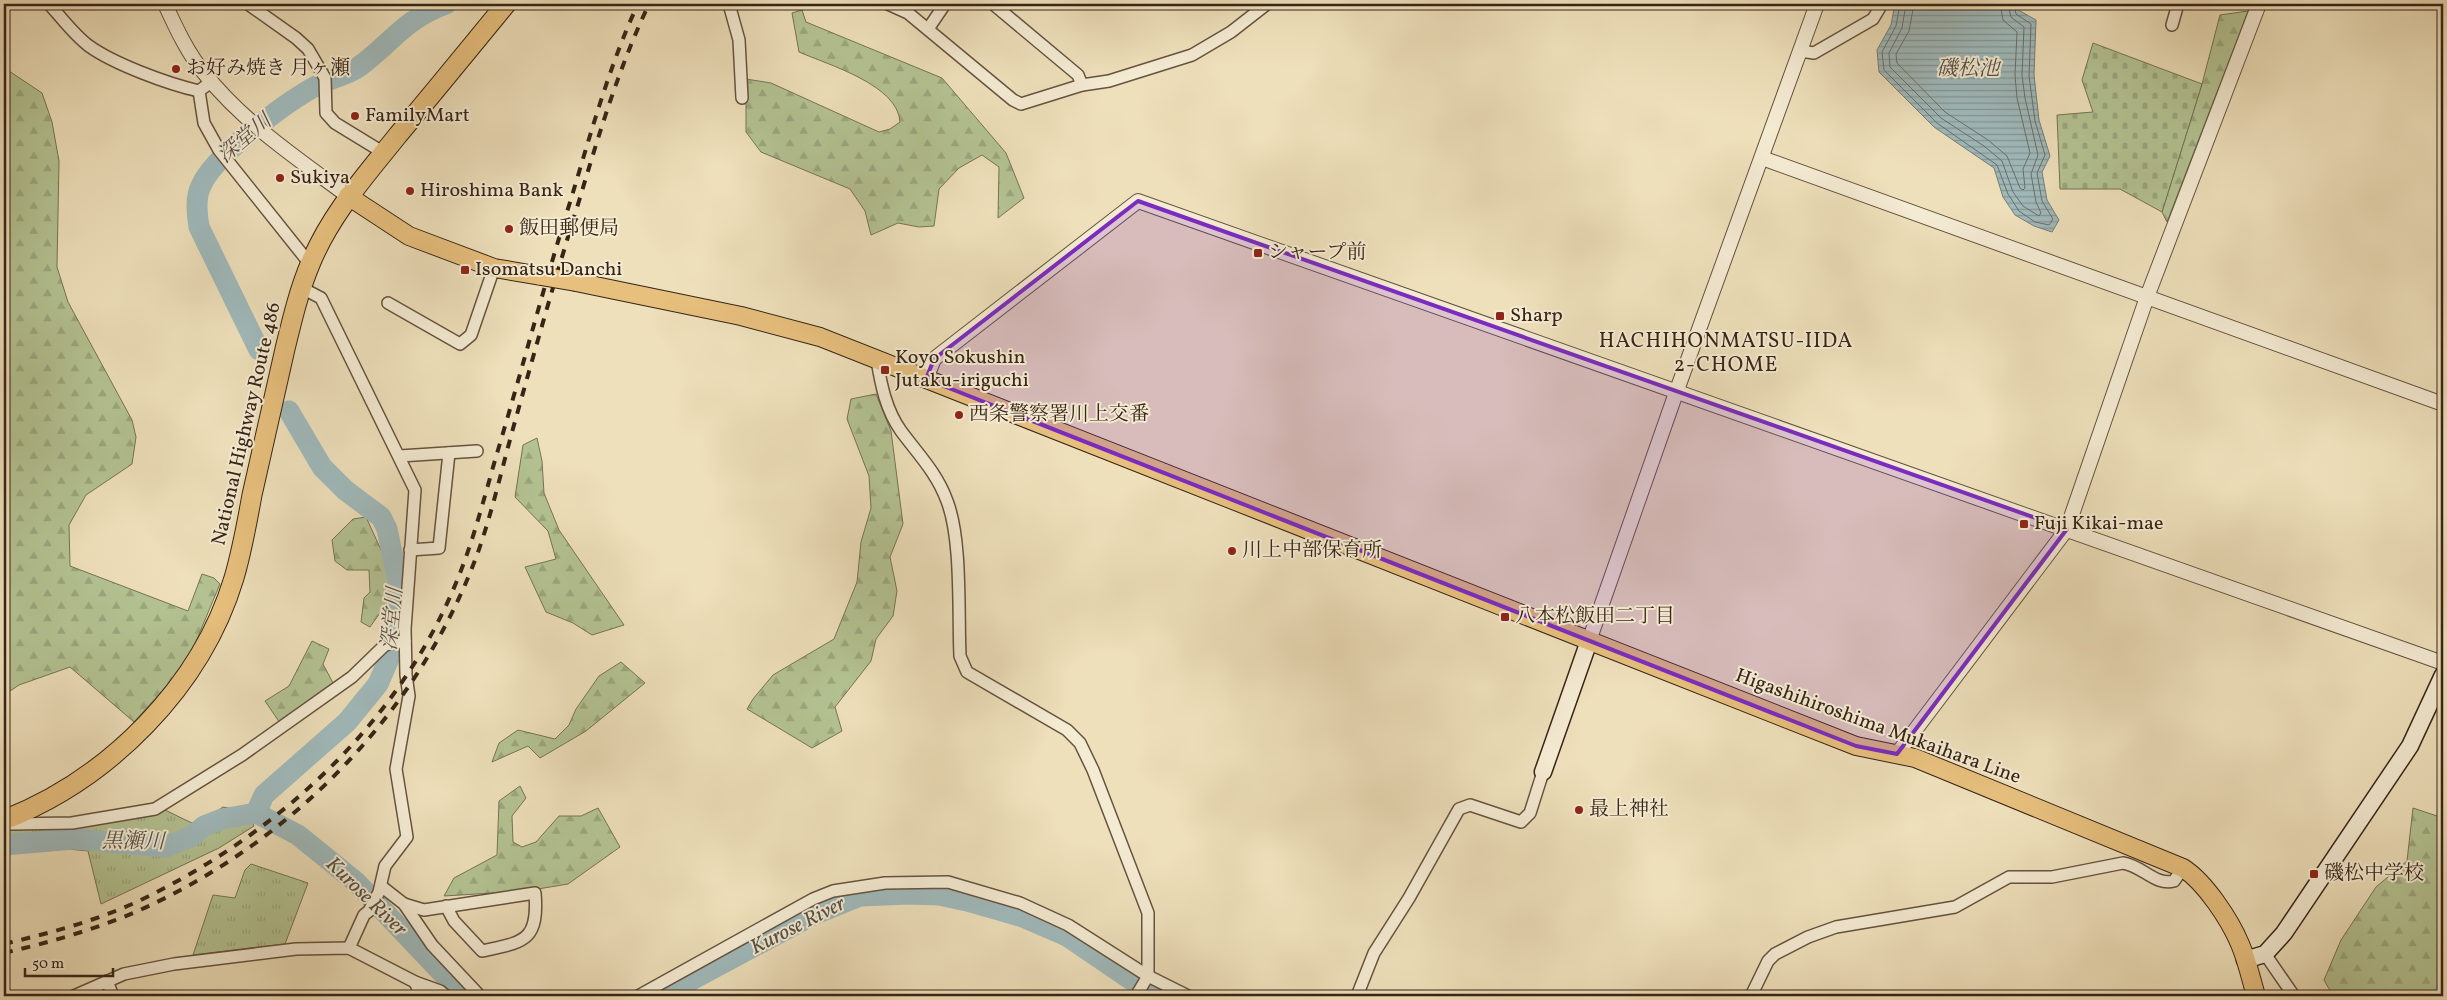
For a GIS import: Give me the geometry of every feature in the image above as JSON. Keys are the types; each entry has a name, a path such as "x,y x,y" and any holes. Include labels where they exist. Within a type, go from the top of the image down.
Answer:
{"highway":[{"name":"National Highway Route 486","path":"6,820 65,790 132,739 182,681 214,630 234,579 272,404 302,288 321,239 348,196 506,4"}],"main road":[{"name":"Higashihiroshima Mukaihara Line","path":"348,196 409,236 494,268 576,282 750,318 820,337 1856,746 1915,758 2183,868 2195,875 2220,909 2240,944 2256,996"},
{"path":"1542,772 1589,641"},
{"path":"2245,960 2265,954 2284,933 2410,746 2443,675"}],"street":[{"path":"49,4 88,46 175,86 199,91 211,82"},
{"path":"166,4 177,30 211,82 266,134 348,196"},
{"path":"248,4 296,38 308,50 324,78 326,113 335,123 384,153"},
{"path":"729,4 740,40 742,98"},
{"path":"888,4 908,13 1013,100 1021,104 1082,86 1109,81 1192,55 1232,32 1267,4"},
{"path":"928,29 945,4"},
{"path":"994,4 1078,75 1082,86"},
{"path":"1589,641 1676,390 1817,4"},
{"path":"1800,51 1814,53 1873,19 1882,4"},
{"path":"2172,25 2178,4"},
{"path":"1897,754 2066,529 2147,297 2259,4"},
{"path":"199,91 204,123 219,150 310,264"},
{"path":"1762,158 2443,404"},
{"path":"926,379 934,359 1138,201 2443,663"},
{"path":"388,303 460,344 471,334 494,268"},
{"path":"302,288 321,298 415,490 402,642 409,696 396,769 407,837 385,866 380,889 369,911 364,915 349,948"},
{"path":"877,360 883,396 900,430 928,464 947,501 955,535 960,656 967,672 1067,730 1080,743 1093,770 1148,913 1148,976 1136,995"},
{"path":"400,456 477,450"},
{"path":"410,550 439,548 449,453"},
{"path":"6,820 12,824 72,823 155,809 242,755 352,677 385,645 402,642"},
{"path":"1357,996 1374,953 1409,898 1459,809 1470,806 1521,822 1530,812 1542,772"},
{"path":"1751,996 1768,961 1775,954 1808,937 1836,927 1956,907 1998,882 2017,876 2052,877 2123,863 2133,865 2156,881 2166,883 2174,881 2183,868"},
{"path":"639,996 813,899 833,891 894,883 948,882 1020,903 1068,925 1148,976 1188,996"},
{"path":"380,889 404,904 424,910 446,906 535,894 537,914 530,934 519,943 482,951 454,921 446,906"},
{"path":"404,904 432,945 480,996"},
{"path":"74,996 124,974 174,964 296,949 349,948 357,954 415,982 440,991 446,996"},
{"path":"2265,954 2294,996"},
{"path":"108,981 113,996"},
{"path":"415,982 421,996"}],"highlighted area":[{"path":"1138,201 2067,529 1897,754 1856,746 926,379 934,359"}],"green space":[{"path":"802,10 806,22 942,78 1006,153 1024,198 998,218 999,167 982,155 959,168 939,189 934,226 919,227 898,223 871,235 865,211 850,189 761,152 746,132 746,79 771,83 879,132 890,129 900,122 896,109 888,97 875,87 844,70 799,52 792,13"},
{"path":"2248,11 2167,222 2162,212 2202,84 2220,15"},
{"path":"2093,43 2202,84 2162,212 2120,189 2060,189 2057,115 2093,112 2082,80"},
{"path":"6,69 42,93 52,122 59,161 57,267 68,302 132,420 136,437 132,464 86,495 69,525 70,566 188,611 202,574 214,578 220,584 192,651 170,682 134,722 70,667 19,685 4,695 4,71"},
{"path":"876,394 891,431 903,524 890,557 897,591 893,616 876,639 871,661 835,707 842,731 812,748 747,709 773,675 834,639 857,582 861,542 871,508 869,476 847,419 851,399"},
{"path":"537,438 542,461 544,493 559,530 624,625 592,635 573,623 546,612 525,567 556,559 548,531 515,497 523,445"},
{"path":"366,517 393,576 392,596 370,627 361,622 364,598 370,592 369,570 347,570 335,561 332,540 353,519"},
{"path":"312,641 329,649 323,664 333,683 280,723 265,701 289,686"},
{"path":"621,662 645,683 586,731 540,758 528,746 492,762 499,743 518,730 555,739 569,725 576,709 599,676"},
{"path":"520,786 526,798 512,816 513,842 522,847 536,842 559,816 581,816 598,808 620,847 568,884 526,891 444,896 454,878 497,855 499,801"},
{"path":"223,807 248,812 254,826 219,848 101,904 88,851 48,847 4,854 4,829 136,818 165,810 196,825"},
{"path":"2413,808 2443,818 2443,996 2333,996 2324,980 2341,940 2376,887 2407,861"},
{"path":"251,864 308,883 285,944 193,955 213,895 235,898 245,870"}],"water":[{"name":"磯松池","path":"1895,4 2019,4 2020,11 2036,20 2034,75 2039,120 2050,156 2042,172 2047,200 2059,220 2052,232 2034,226 2015,215 2003,197 1994,168 1934,127 1879,72 1877,50 1891,25"}],"waterway":[{"name":"深堂川","path":"259,350 199,227 197,201 201,186 220,160 271,116 305,92 355,69 409,24 446,4"},
{"name":"深堂川","path":"256,813 264,795 347,722 378,684 391,654 400,591 387,529 381,517 345,490 322,467 289,411"},
{"name":"Kurose River","path":"4,845 74,839 166,847 192,836 204,826 222,819 256,813 298,835 356,882 464,996"},
{"name":"Kurose River","path":"666,996 684,984 813,915 860,896 909,894 939,895 1023,917 1067,936 1155,996"}],"railway":[{"path":"4,944 80,924 135,903 202,867 248,837 292,803 333,765 370,724 403,680 432,633 456,583 468,550 593,125 618,50 638,4"},
{"path":"4,953 81,932 119,919 155,903 209,874 259,840 306,802 350,760 389,714 423,664 453,611 477,555 594,151 619,76 649,4"}],"place":[{"name":"お好み焼き 月ヶ瀬","path":"176,69"},
{"name":"FamilyMart","path":"355,116"},
{"name":"Sukiya","path":"280,178"},
{"name":"Hiroshima Bank","path":"410,191"},
{"name":"飯田郵便局","path":"509,229"},
{"name":"シャープ前","path":"1258,253"},
{"name":"Isomatsu Danchi","path":"465,270"},
{"name":"Sharp","path":"1500,316"},
{"name":"Koyo Sokushin Jutaku-iriguchi","path":"885,370"},
{"name":"西条警察署川上交番","path":"959,415"},
{"name":"Fuji Kikai-mae","path":"2024,524"},
{"name":"川上中部保育所","path":"1232,551"},
{"name":"八本松飯田二丁目","path":"1505,617"},
{"name":"最上神社","path":"1579,810"},
{"name":"磯松中学校","path":"2314,874"}],"district":[{"name":"HACHIHONMATSU-IIDA 2-CHOME","path":"1726,353"}],"water label":[{"name":"黒瀬川","path":"133,842"}]}
